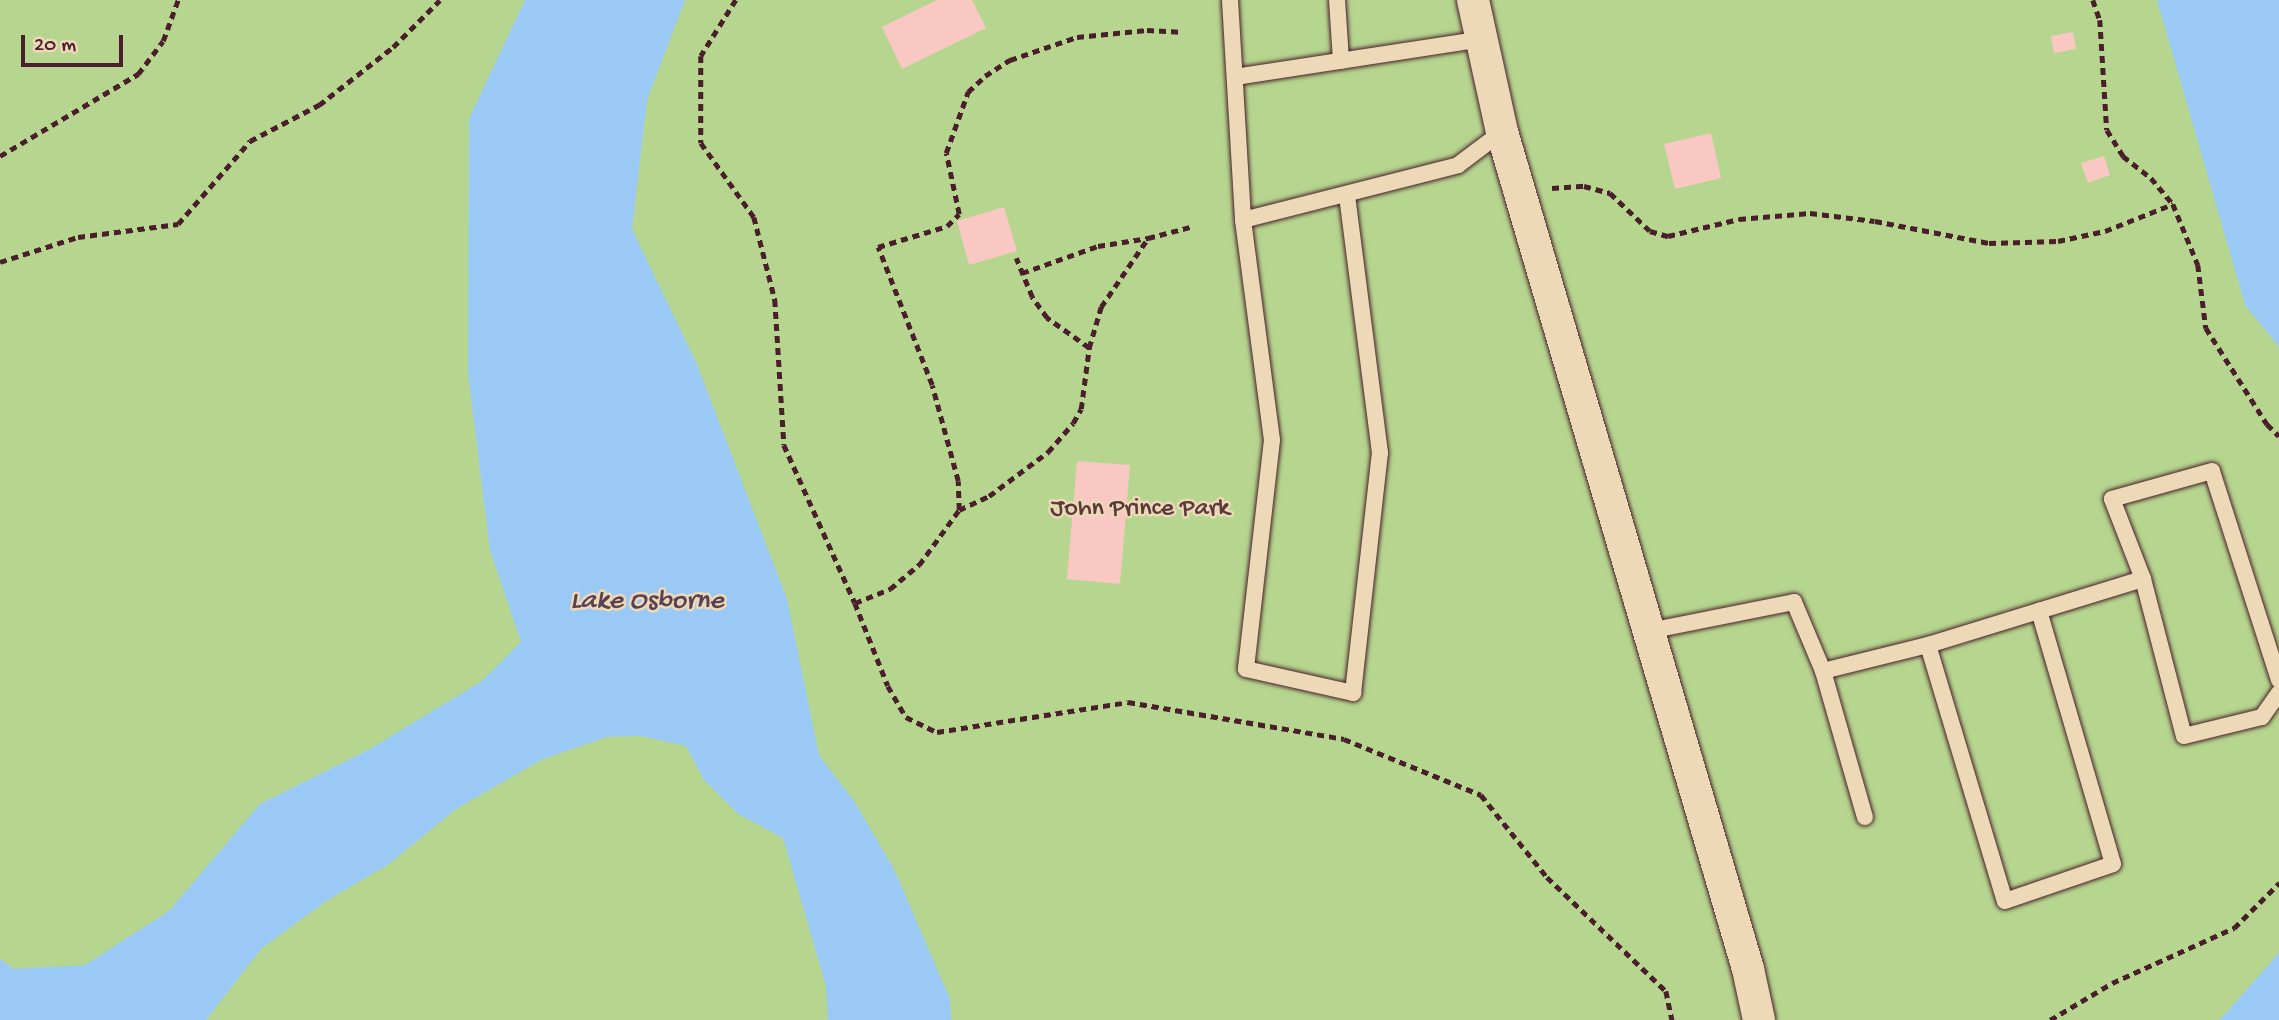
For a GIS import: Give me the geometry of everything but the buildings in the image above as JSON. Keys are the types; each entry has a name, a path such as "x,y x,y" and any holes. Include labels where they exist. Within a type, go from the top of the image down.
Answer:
{"street":[{"path":"1474,0 1502,132 1748,969 1759,1020"}],"lane":[{"path":"1230,0 1243,220 1272,440 1246,669 1353,693 1380,453 1347,194"},
{"path":"1337,0 1341,61"},
{"path":"1235,77 1482,39"},
{"path":"1243,220 1458,165 1502,132"},
{"path":"2279,680 2212,471 2112,499 2143,579 2184,736 2262,717 2279,693"},
{"path":"1823,671 1928,645 2143,579"},
{"path":"1649,631 1794,602 1823,671 1865,817"},
{"path":"1928,645 2005,901 2113,864 2039,611"}],"path":[{"path":"0,156 138,74 163,41 178,0"},
{"path":"0,262 78,237 178,224 250,141 319,105 393,47 440,0"},
{"path":"736,0 701,56 701,143 754,217 775,300 784,445 855,603 888,686 906,717 937,732 1128,702 1344,739 1481,796 1547,877 1666,991 1672,1020"},
{"path":"2093,0 2100,20 2107,130 2123,156 2151,178 2173,204 2198,265 2206,328 2267,424 2279,436"},
{"path":"958,510 958,481 935,396 878,247 947,226 959,214 946,153 968,92 985,76 1010,60 1077,37 1147,30 1180,32"},
{"path":"1521,195 1561,187 1584,186 1597,189 1610,193 1650,231 1668,236 1739,219 1810,213 1875,221 1989,243 2058,241 2105,231 2173,204"},
{"path":"1022,273 1098,246 1148,238 1190,227"},
{"path":"855,603 890,589 919,565 958,510 989,496 1020,474 1048,452 1073,423 1081,409 1089,348 1101,307 1148,238"},
{"path":"1016,258 1032,298 1047,318 1089,348"},
{"path":"2050,1020 2112,983 2234,928 2279,883"}],"green space":[{"name":"John Prince Park","path":"0,0 2279,0 2279,1020 0,1020"}],"water":[{"name":"Lake Osborne","path":"525,0 685,0 647,100 632,229 696,362 787,599 819,755 854,801 894,869 950,999 951,1020 828,1020 826,986 783,838 738,814 704,780 686,746 641,736 607,737 543,759 456,809 389,864 328,900 262,948 206,1020 0,1020 0,959 14,969 85,965 169,911 260,804 370,749 482,681 521,642 490,550 468,373 469,119"},
{"path":"2157,0 2279,0 2279,347 2245,305"},
{"path":"2279,953 2279,1020 2220,1020"}]}
